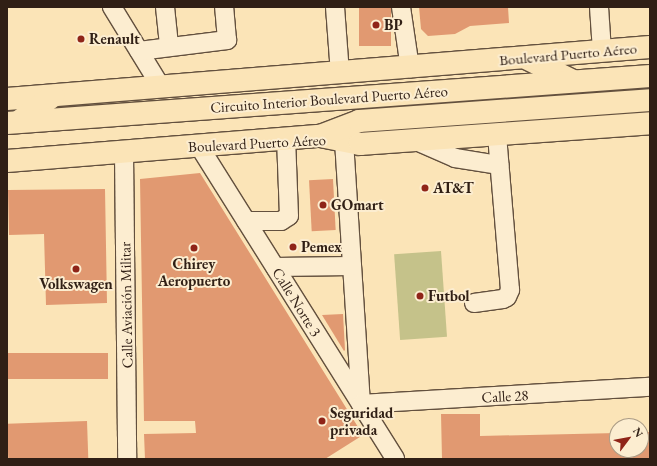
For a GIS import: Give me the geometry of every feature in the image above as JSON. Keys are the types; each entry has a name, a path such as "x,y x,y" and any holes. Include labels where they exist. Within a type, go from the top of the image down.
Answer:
{"main road":[{"name":"Boulevard Puerto Aéreo","path":"7,99 528,59 650,47"},
{"path":"528,59 573,81"},
{"name":"Circuito Interior Boulevard Puerto Aéreo","path":"12,123 650,76"},
{"path":"12,123 53,96"},
{"name":"Circuito Interior Boulevard Puerto Aéreo","path":"320,136 359,121 650,100"},
{"name":"Boulevard Puerto Aéreo","path":"7,161 320,136 360,144 650,123"}],"street":[{"path":"112,7 161,87"},
{"path":"165,7 169,46"},
{"path":"139,51 169,46 227,40 224,7"},
{"path":"335,7 340,73"},
{"path":"401,7 410,68"},
{"path":"598,7 602,51"},
{"path":"474,303 502,299 507,297 510,290 497,134"},
{"path":"246,221 282,221 289,216 286,139"},
{"path":"414,140 454,158 499,165"},
{"path":"344,141 361,404"},
{"name":"Calle Norte 3","path":"199,146 395,459"},
{"name":"Calle Aviación Militar","path":"124,152 127,459"},
{"path":"275,267 352,266"},
{"name":"Calle 28","path":"361,404 650,387"}],"shaded area":[{"name":"Futbol","path":"441,251 447,337 400,340 394,254"}],"building":[{"name":"BP","path":"359,7 391,7 391,46 359,46"},
{"path":"419,7 508,7 509,23 470,26 455,34 428,36 421,29"},
{"path":"200,173 363,435 325,459 145,459 144,434 196,433 195,421 144,421 140,179"},
{"name":"GOmart","path":"333,179 336,230 312,231 309,180"},
{"name":"Volkswagen","path":"105,189 107,303 46,305 44,234 9,235 8,190"},
{"path":"343,314 345,350 344,351 322,315"},
{"path":"7,353 108,353 108,379 7,379"},
{"path":"441,414 480,414 480,436 609,433 609,458 649,458 650,432 650,459 442,459"},
{"path":"87,421 88,459 8,459 7,424"}],"place":[{"name":"BP","path":"376,25"},
{"name":"Renault","path":"81,39"},
{"name":"AT&T","path":"425,188"},
{"name":"GOmart","path":"323,205"},
{"name":"Pemex","path":"293,247"},
{"name":"Chirey Aeropuerto","path":"194,248"},
{"name":"Volkswagen","path":"76,269"},
{"name":"Futbol","path":"420,296"},
{"name":"Seguridad privada","path":"322,421"}]}
